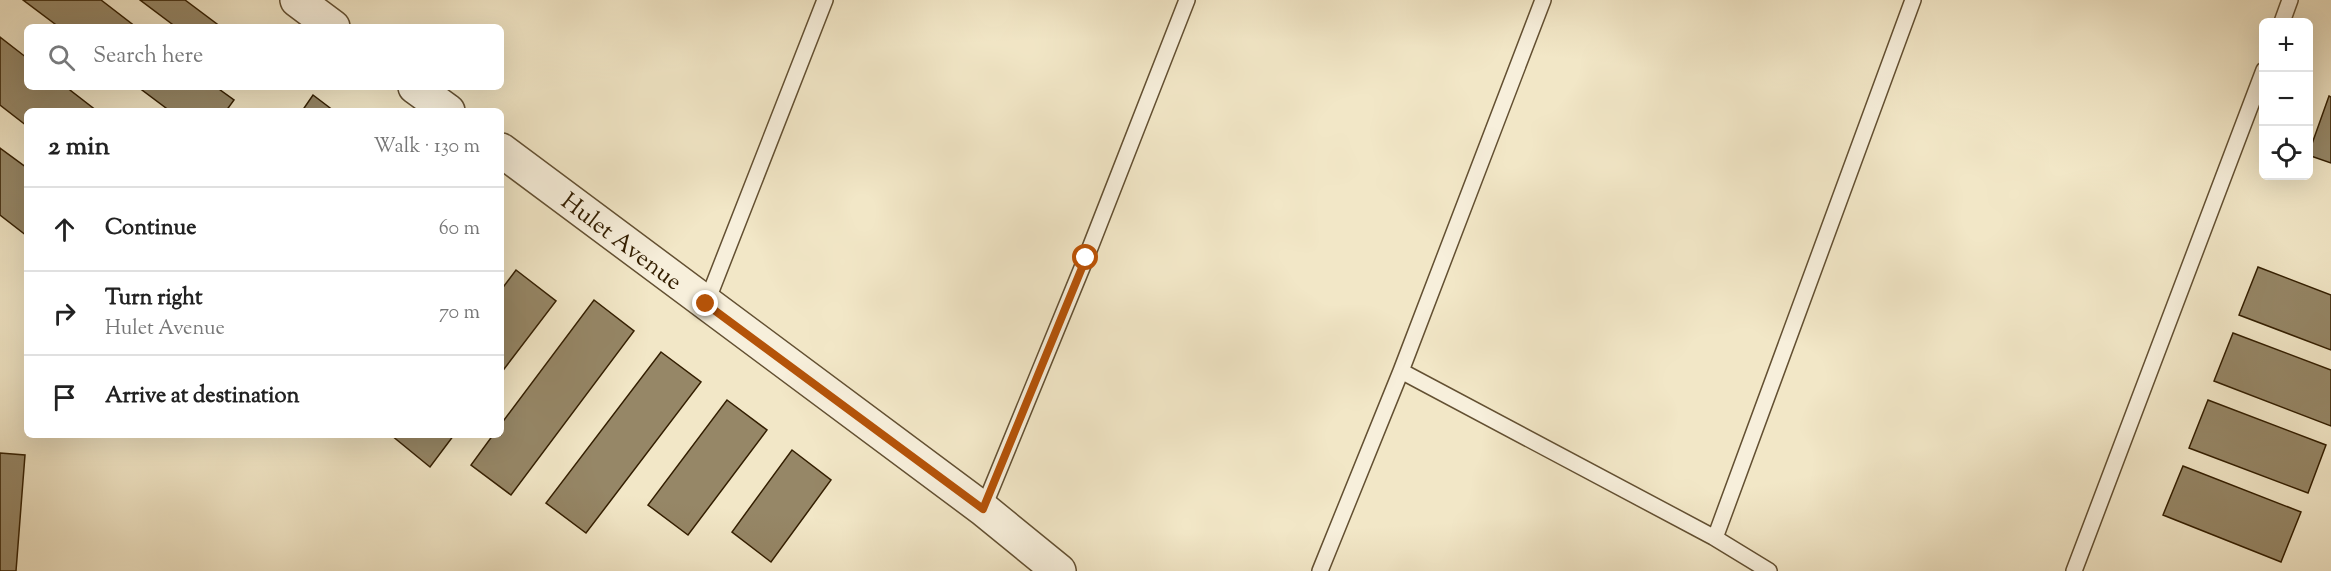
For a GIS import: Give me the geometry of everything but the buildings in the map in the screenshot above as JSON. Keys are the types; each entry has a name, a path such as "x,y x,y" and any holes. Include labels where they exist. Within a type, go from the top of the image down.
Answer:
{"street":[{"path":"297,0 329,24"},
{"path":"419,90 444,108"},
{"name":"Hulet Avenue","path":"504,152 983,509 1059,571"}],"lane":[{"path":"706,304 825,0"},
{"path":"983,509 1086,258 1187,0"},
{"path":"1320,571 1401,371 1543,0"},
{"path":"1715,538 1913,0"},
{"path":"2283,18 2290,0"},
{"path":"2074,571 2263,72"},
{"path":"1401,371 1715,538 1769,571"}],"route":[{"path":"706,304 983,509 1086,258"}]}
